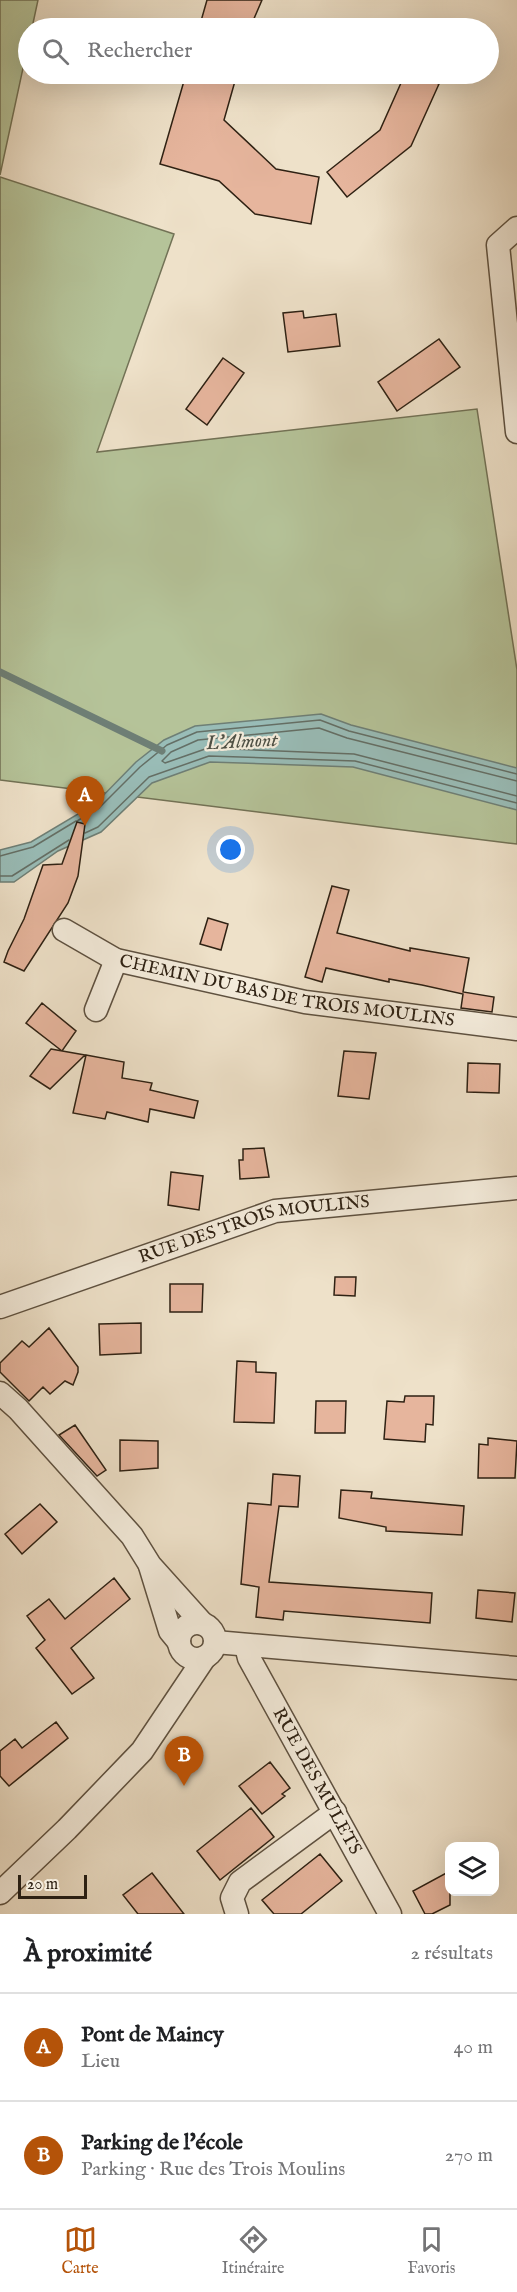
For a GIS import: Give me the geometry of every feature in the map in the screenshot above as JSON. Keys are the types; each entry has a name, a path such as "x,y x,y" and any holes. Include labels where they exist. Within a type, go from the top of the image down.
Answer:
{"street":[{"path":"517,228 498,245 517,432"},
{"name":"CHEMIN DU BAS DE TROIS MOULINS","path":"64,930 116,960 304,1002 517,1029"},
{"path":"96,1010 116,960"},
{"name":"RUE DES TROIS MOULINS","path":"0,1307 275,1211 517,1188"},
{"path":"0,1393 18,1409 132,1536 150,1565 208,1641"},
{"path":"150,1565 170,1630 179,1645 194,1659 208,1641"},
{"path":"168,1711 179,1645 186,1626 208,1641 246,1646 287,1647 517,1668"},
{"path":"0,1893 67,1829 142,1751 208,1641"},
{"name":"RUE DES MULETS","path":"246,1646 249,1658 390,1914"},
{"path":"237,1914 232,1898 240,1882 335,1812"}],"green space":[{"path":"0,0 38,0 34,18 18,18 20,84 0,175"},
{"path":"0,177 174,234 97,452 477,409 517,670 517,844 0,780"}],"water":[{"name":"L'Almont","path":"321,714 351,725 517,768 517,810 353,767 210,762 152,783 101,832 58,851 14,882 0,882 0,850 31,842 95,804 136,762 164,740 195,726"}],"building":[{"path":"207,0 262,0 254,18 202,18"},
{"path":"183,84 234,84 224,120 276,169 319,177 311,224 255,214 219,181 160,164"},
{"path":"401,84 439,84 411,146 347,197 327,172 380,130"},
{"path":"303,311 304,318 336,314 340,346 288,352 283,313"},
{"path":"439,339 460,367 397,411 378,382"},
{"path":"223,358 244,373 207,425 186,409"},
{"path":"77,822 85,824 78,876 68,903 24,971 4,962 24,919 43,865 62,864"},
{"path":"332,886 349,890 337,933 410,951 410,948 469,958 463,992 494,997 492,1012 461,1008 463,994 422,985 389,979 389,982 326,968 322,982 305,977"},
{"path":"208,918 228,924 221,950 200,944"},
{"path":"42,1003 76,1031 62,1051 26,1023"},
{"path":"51,1049 85,1055 50,1089 30,1076"},
{"path":"344,1051 376,1053 369,1099 338,1096"},
{"path":"86,1055 124,1062 122,1078 152,1083 150,1090 198,1101 194,1118 150,1109 148,1122 107,1112 105,1119 73,1113"},
{"path":"468,1063 500,1064 499,1093 467,1092"},
{"path":"264,1148 269,1177 240,1179 239,1160 243,1160 243,1149"},
{"path":"171,1172 203,1176 199,1210 168,1205"},
{"path":"335,1277 356,1277 355,1296 334,1295"},
{"path":"170,1284 203,1284 202,1312 170,1312"},
{"path":"141,1323 141,1353 100,1355 99,1324"},
{"path":"49,1328 78,1367 78,1372 73,1385 65,1381 50,1394 43,1387 29,1401 0,1372 0,1363 22,1341 29,1347"},
{"path":"237,1361 256,1362 256,1372 276,1373 274,1423 234,1422"},
{"path":"405,1396 434,1396 433,1425 426,1424 425,1442 384,1439 387,1401 404,1402"},
{"path":"316,1401 346,1401 345,1433 315,1433"},
{"path":"75,1425 106,1470 97,1476 59,1435"},
{"path":"488,1438 517,1441 515,1478 478,1478 479,1444 488,1445"},
{"path":"120,1440 158,1441 158,1468 120,1471"},
{"path":"273,1474 300,1476 298,1507 279,1506 269,1582 432,1593 430,1623 284,1611 283,1620 256,1617 259,1587 241,1584 248,1503 271,1505"},
{"path":"341,1490 372,1492 371,1498 464,1506 462,1535 386,1531 386,1527 339,1518"},
{"path":"40,1504 57,1522 22,1554 5,1534"},
{"path":"114,1578 130,1599 71,1648 94,1678 72,1694 36,1648 45,1640 27,1616 49,1599 65,1619"},
{"path":"478,1590 515,1593 512,1622 476,1618"},
{"path":"56,1722 68,1738 9,1786 0,1776 0,1751 15,1739 22,1748"},
{"path":"270,1762 290,1788 282,1794 285,1796 262,1814 239,1786"},
{"path":"251,1808 274,1837 220,1880 197,1851"},
{"path":"320,1854 342,1881 301,1914 274,1914 262,1900"},
{"path":"152,1873 184,1914 138,1914 123,1895"},
{"path":"445,1874 445,1896 450,1896 450,1905 432,1914 425,1914 413,1891"}],"waterway":[{"path":"0,672 162,751"}],"place":[{"name":"Pont de Maincy","path":"85,826"},
{"name":"Parking de l'école","path":"184,1786"}]}
